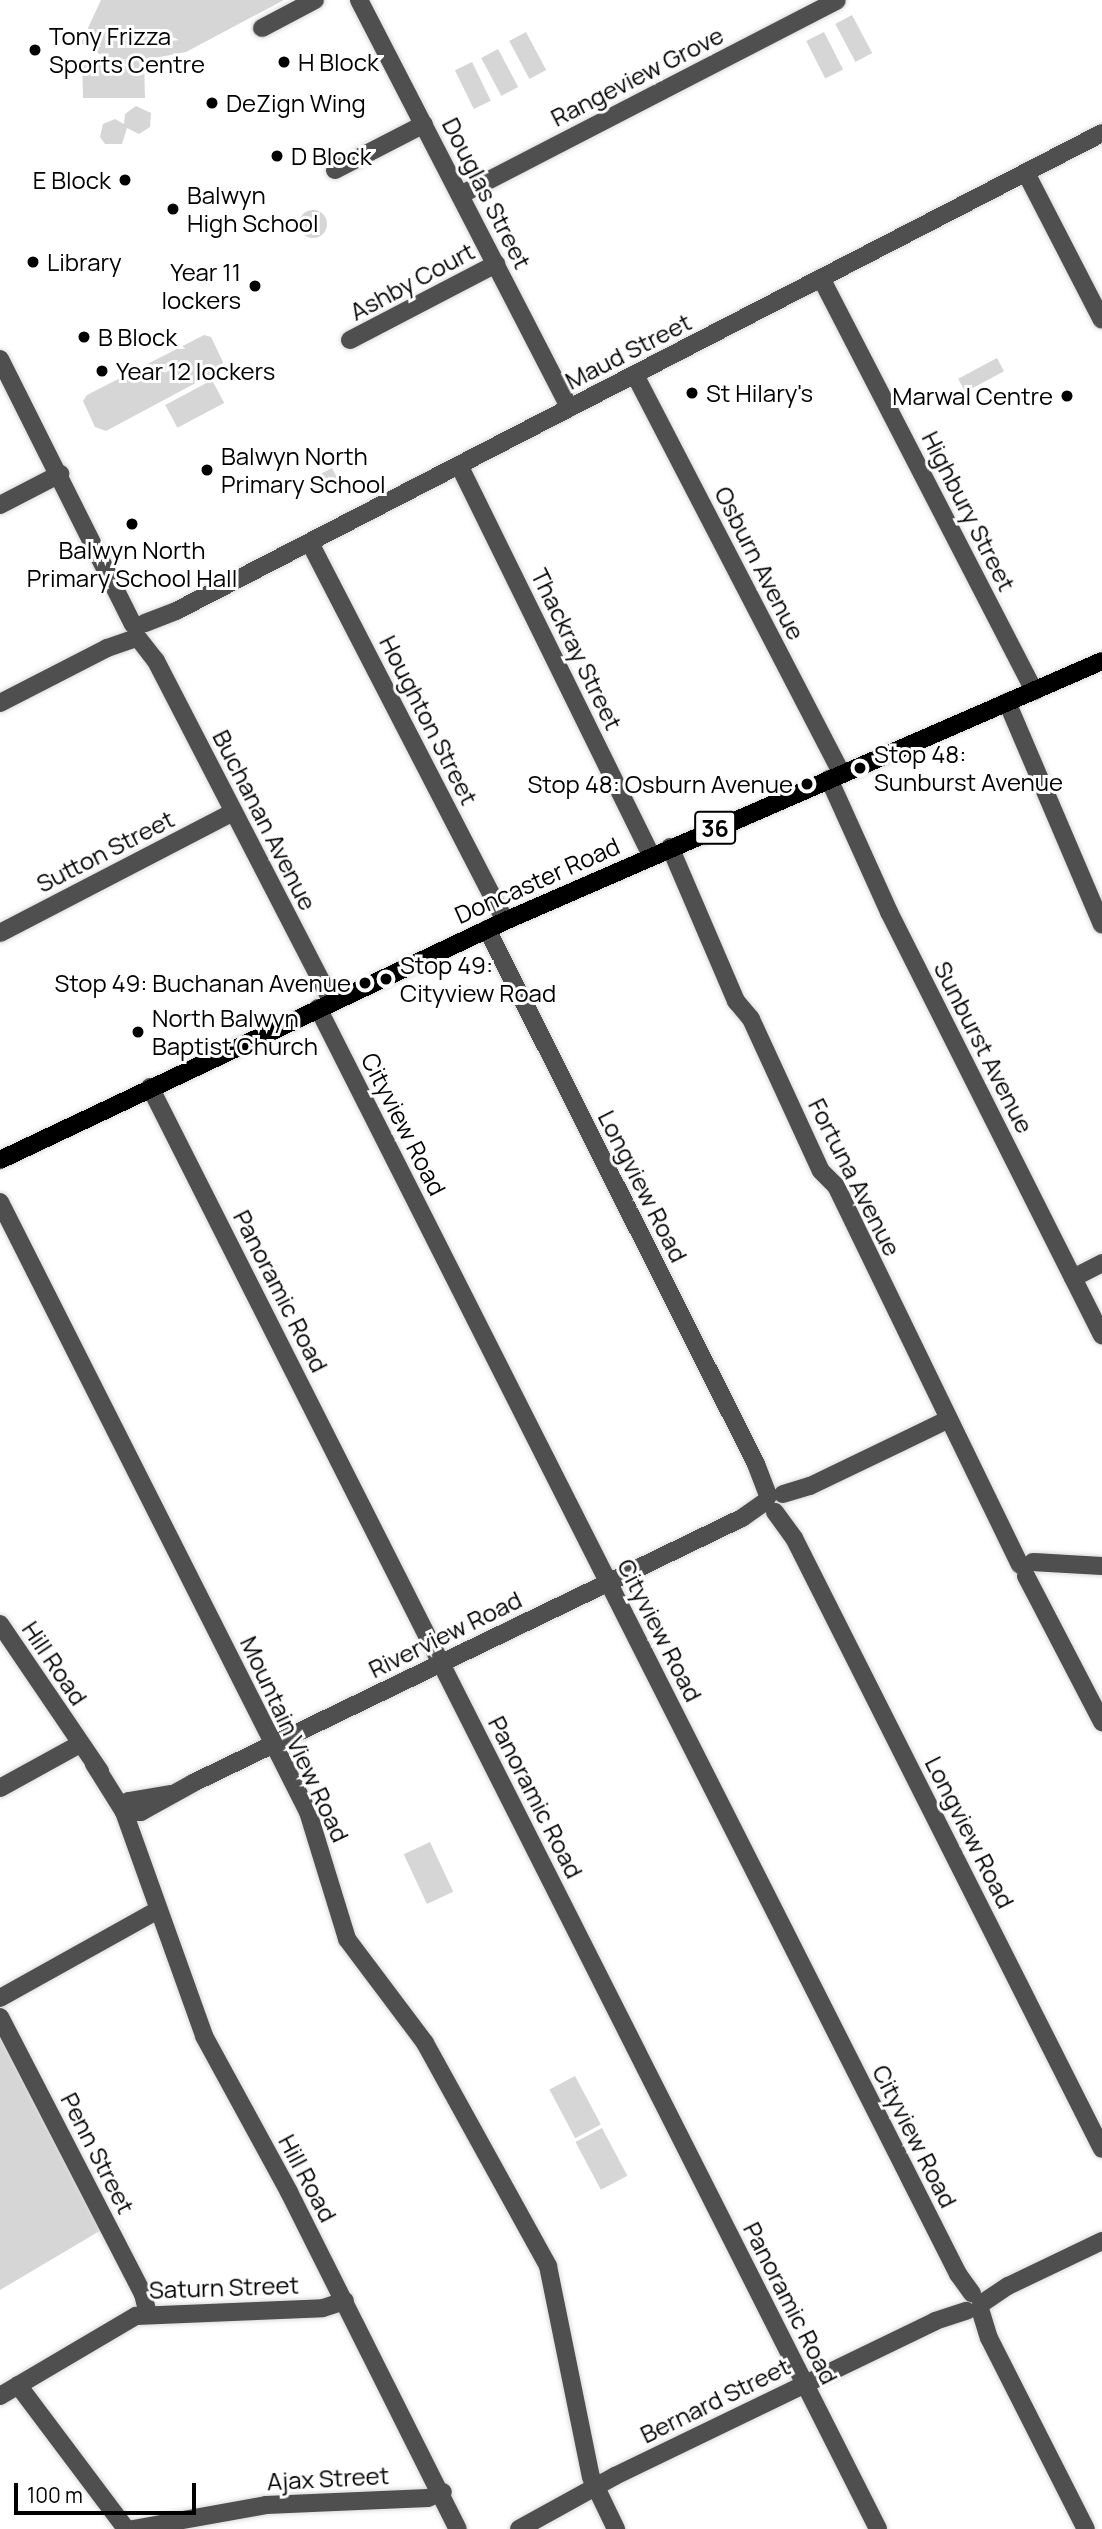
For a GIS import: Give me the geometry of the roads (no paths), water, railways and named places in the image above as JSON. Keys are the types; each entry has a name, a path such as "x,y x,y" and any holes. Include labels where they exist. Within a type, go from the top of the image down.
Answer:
{"main road":[{"name":"Doncaster Road","path":"0,1160 487,929 651,855 1102,662"}],"street":[{"path":"262,28 315,0"},
{"name":"Douglas Street","path":"359,0 570,408"},
{"name":"Rangeview Grove","path":"460,195 837,0"},
{"path":"335,170 424,124"},
{"name":"Maud Street","path":"0,703 1102,134"},
{"path":"1026,173 1102,320"},
{"name":"Ashby Court","path":"350,341 496,264"},
{"name":"Highbury Street","path":"821,278 1034,691"},
{"name":"Buchanan Avenue","path":"0,359 233,812 325,1005"},
{"name":"Osburn Avenue","path":"635,375 835,776"},
{"name":"Thackray Street","path":"459,465 651,855"},
{"path":"0,505 60,474"},
{"name":"Houghton Street","path":"310,543 505,921"},
{"path":"1007,702 1102,925"},
{"name":"Sunburst Avenue","path":"835,776 889,912 1102,1336"},
{"name":"Sutton Street","path":"0,933 233,812"},
{"name":"Fortuna Avenue","path":"670,847 736,1000 751,1018 821,1171 836,1186 949,1419 1004,1527 1029,1568 1043,1605 1102,1722"},
{"name":"Longview Road","path":"487,929 1102,2149"},
{"name":"Cityview Road","path":"325,1005 608,1583 1086,2529"},
{"name":"Panoramic Road","path":"150,1087 878,2529"},
{"name":"Mountain View Road","path":"0,1202 317,1833 353,1950 425,2043 548,2266 595,2487 616,2529"},
{"path":"1073,1278 1102,1264"},
{"name":"Riverview Road","path":"129,1809 170,1794 949,1419"},
{"path":"1029,1568 1102,1566"},
{"name":"Hill Road","path":"0,1625 94,1764 129,1809 140,1859 215,2059 345,2301 456,2520 467,2529"},
{"path":"0,1788 80,1744"},
{"path":"0,1998 158,1910"},
{"name":"Penn Street","path":"0,2017 143,2294 148,2314"},
{"name":"Bernard Street","path":"519,2529 595,2487 1102,2241"},
{"name":"Saturn Street","path":"0,2396 129,2319 148,2314 323,2308 345,2301"},
{"path":"18,2385 126,2529"},
{"name":"Ajax Street","path":"134,2529 266,2505 428,2498 443,2492"}],"tram line":[{"path":"0,1156 504,918 1102,658"}],"place":[{"name":"Tony Frizza Sports Centre","path":"35,50"},
{"name":"H Block","path":"284,62"},
{"name":"DeZign Wing","path":"212,103"},
{"name":"D Block","path":"277,156"},
{"name":"E Block","path":"125,180"},
{"name":"Balwyn High School","path":"173,209"},
{"name":"Library","path":"33,262"},
{"name":"Year 11 lockers","path":"255,286"},
{"name":"B Block","path":"84,337"},
{"name":"Year 12 lockers","path":"102,371"},
{"name":"St Hilary's","path":"692,393"},
{"name":"Marwal Centre","path":"1067,396"},
{"name":"Balwyn North Primary School","path":"207,470"},
{"name":"Balwyn North Primary School Hall","path":"132,524"},
{"name":"Stop 48: Sunburst Avenue","path":"860,768"},
{"name":"Stop 48: Osburn Avenue","path":"807,784"},
{"name":"Stop 49: Cityview Road","path":"386,979"},
{"name":"Stop 49: Buchanan Avenue","path":"365,983"},
{"name":"North Balwyn Baptist Church","path":"138,1032"}]}
